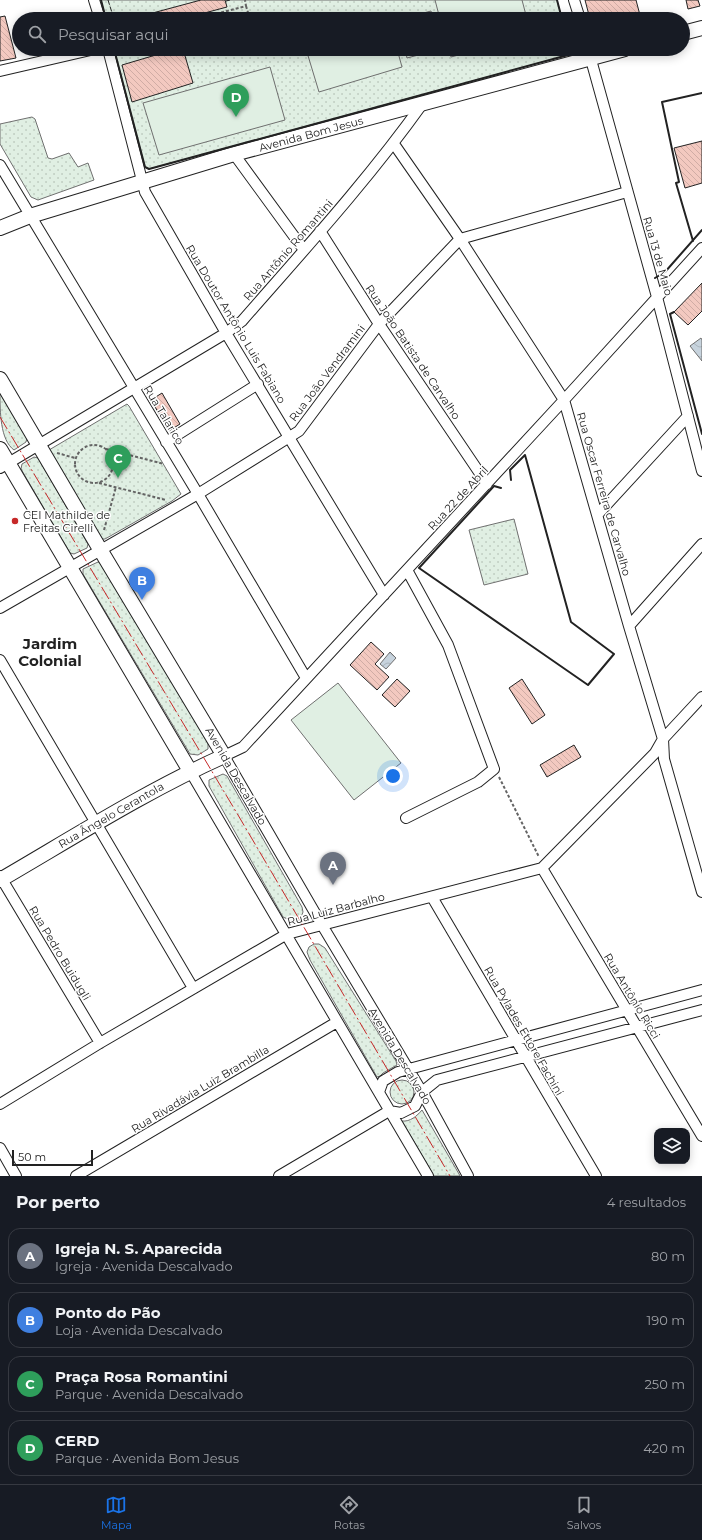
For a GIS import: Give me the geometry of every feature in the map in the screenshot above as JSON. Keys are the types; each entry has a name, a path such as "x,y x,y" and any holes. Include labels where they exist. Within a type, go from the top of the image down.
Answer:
{"street":[{"path":"94,0 98,12"},
{"path":"574,0 578,12"},
{"path":"690,31 702,28"},
{"path":"0,71 65,56"},
{"name":"Rua Doutor Antônio Luis Fabiano","path":"110,56 145,192 226,333 384,595"},
{"name":"Avenida Bom Jesus","path":"0,228 30,216 142,181 234,154 423,104 583,56"},
{"name":"Rua 13 de Maio","path":"591,56 657,297 702,471"},
{"name":"Rua Antônio Romantini","path":"4,466 226,333 242,321 394,144 423,104"},
{"name":"Rua Oscar Ferreira de Carvalho","path":"394,144 460,239 564,400 663,739 664,759 702,892"},
{"path":"234,154 304,250"},
{"name":"Rua Talarico","path":"0,165 198,494 306,678"},
{"path":"460,239 627,192"},
{"name":"Rua João Batista de Carvalho","path":"320,231 379,324 487,484"},
{"name":"Rua João Vendramini","path":"0,608 198,494 299,431 379,324 460,239"},
{"name":"Rua 22 de Abril","path":"224,756 243,747 487,484 702,248"},
{"name":"Avenida Descalvado","path":"0,379 422,1092 468,1176"},
{"path":"166,442 258,384"},
{"path":"598,514 688,416"},
{"path":"0,449 4,466 70,568 287,934 428,1176"},
{"path":"629,626 702,544"},
{"path":"406,818 478,782 494,769 448,645 407,570"},
{"path":"0,660 193,988"},
{"path":"542,868 655,753 663,739 702,697"},
{"name":"Rua Ângelo Cerantola","path":"1,878 190,771 224,756"},
{"name":"Rua Luiz Barbalho","path":"0,1104 100,1043 287,934 542,868"},
{"name":"Rua Antônio Ricci","path":"542,868 702,1136"},
{"name":"Rua Pedro Buidugli","path":"1,878 100,1043"},
{"name":"Rua Pylades Ettore Fachini","path":"432,897 596,1176"},
{"path":"379,1092 383,1081 398,1072 702,990"},
{"path":"279,1176 390,1111 401,1113 415,1106 422,1092 437,1080 702,1010"},
{"name":"Rua Rivadávia Luiz Brambilla","path":"76,1176 337,1022"},
{"path":"0,1148 16,1176"}],"path":[{"path":"245,0 248,12"},
{"path":"223,12 246,6"},
{"path":"164,464 105,449 100,446 88,446 78,453 75,458 76,471 85,481 172,501"},
{"path":"98,483 108,476 113,465 109,453 105,449"},
{"path":"56,452 75,458"},
{"path":"103,532 116,487"},
{"path":"494,769 539,856 542,868"}],"green space":[{"path":"101,0 557,0 560,12 104,12"},
{"path":"435,0 522,0 525,12 438,12"},
{"path":"116,56 564,56 149,169 145,167"},
{"path":"308,56 399,56 402,67 319,92"},
{"path":"270,67 285,120 159,155 143,103"},
{"path":"32,117 35,119 48,158 52,159 69,153 78,167 88,163 94,180 38,200 31,197 0,144 0,124"},
{"path":"0,393 27,438 26,442 14,450 9,445 3,432"},
{"path":"127,404 181,494 172,501 105,539 101,539 49,450"},
{"path":"34,457 38,458 88,544 87,548 74,554 70,553 21,469 22,464"},
{"path":"514,519 528,574 484,585 469,530"},
{"path":"98,562 102,563 208,743 208,749 198,755 190,754 83,574 83,569"},
{"path":"338,683 401,763 354,800 291,720"},
{"path":"223,774 227,776 302,907 303,912 300,920 294,922 283,917 209,786 209,780"},
{"path":"314,944 319,944 325,948 396,1061 397,1065 380,1076 377,1077 310,960 307,952 309,947"},
{"path":"397,1080 407,1080 414,1087 414,1097 407,1104 397,1104 390,1097 390,1087"},
{"path":"422,1110 460,1176 434,1176 402,1121 408,1121"}],"water":[{"path":"701,338 702,340 702,361 690,346"},
{"path":"390,652 396,658 386,669 380,664"}],"building":[{"path":"201,0 225,0 227,7 208,12 156,12"},
{"path":"585,0 636,0 639,12 588,12"},
{"path":"686,0 698,0 700,6 688,9"},
{"path":"5,16 12,43 12,56 15,56 16,58 0,61 0,17"},
{"path":"152,56 185,56 193,83 132,102 122,65"},
{"path":"702,141 702,183 685,188 674,148"},
{"path":"702,283 702,311 688,325 674,312"},
{"path":"162,393 180,424 169,431 151,400"},
{"path":"371,642 384,654 375,664 389,677 377,690 350,665"},
{"path":"397,679 410,691 395,707 382,695"},
{"path":"522,679 545,715 532,724 509,688"},
{"path":"574,745 581,757 547,777 540,765"}],"fence":[{"path":"108,0 112,12"},
{"path":"226,1 230,0"}],"wall":[{"path":"101,0 104,12"},
{"path":"557,0 560,12"},
{"path":"116,56 145,167 149,169 564,56"},
{"path":"693,241 676,183 679,182 662,102 702,93"},
{"path":"655,278 665,272 702,230"},
{"path":"674,312 670,314 702,434"},
{"path":"501,488 494,486 419,568 588,685 614,654 571,622 525,455 510,470 511,480"}],"power":[{"path":"0,417 238,815 450,1176"}],"place":[{"name":"CERD","path":"236,117"},
{"name":"Praça Rosa Romantini","path":"118,478"},
{"name":"CEI Mathilde de Freitas Cirelli","path":"15,521"},
{"name":"Ponto do Pão","path":"142,600"},
{"name":"Igreja N. S. Aparecida","path":"333,885"}],"district":[{"name":"Jardim Colonial","path":"50,652"}]}
